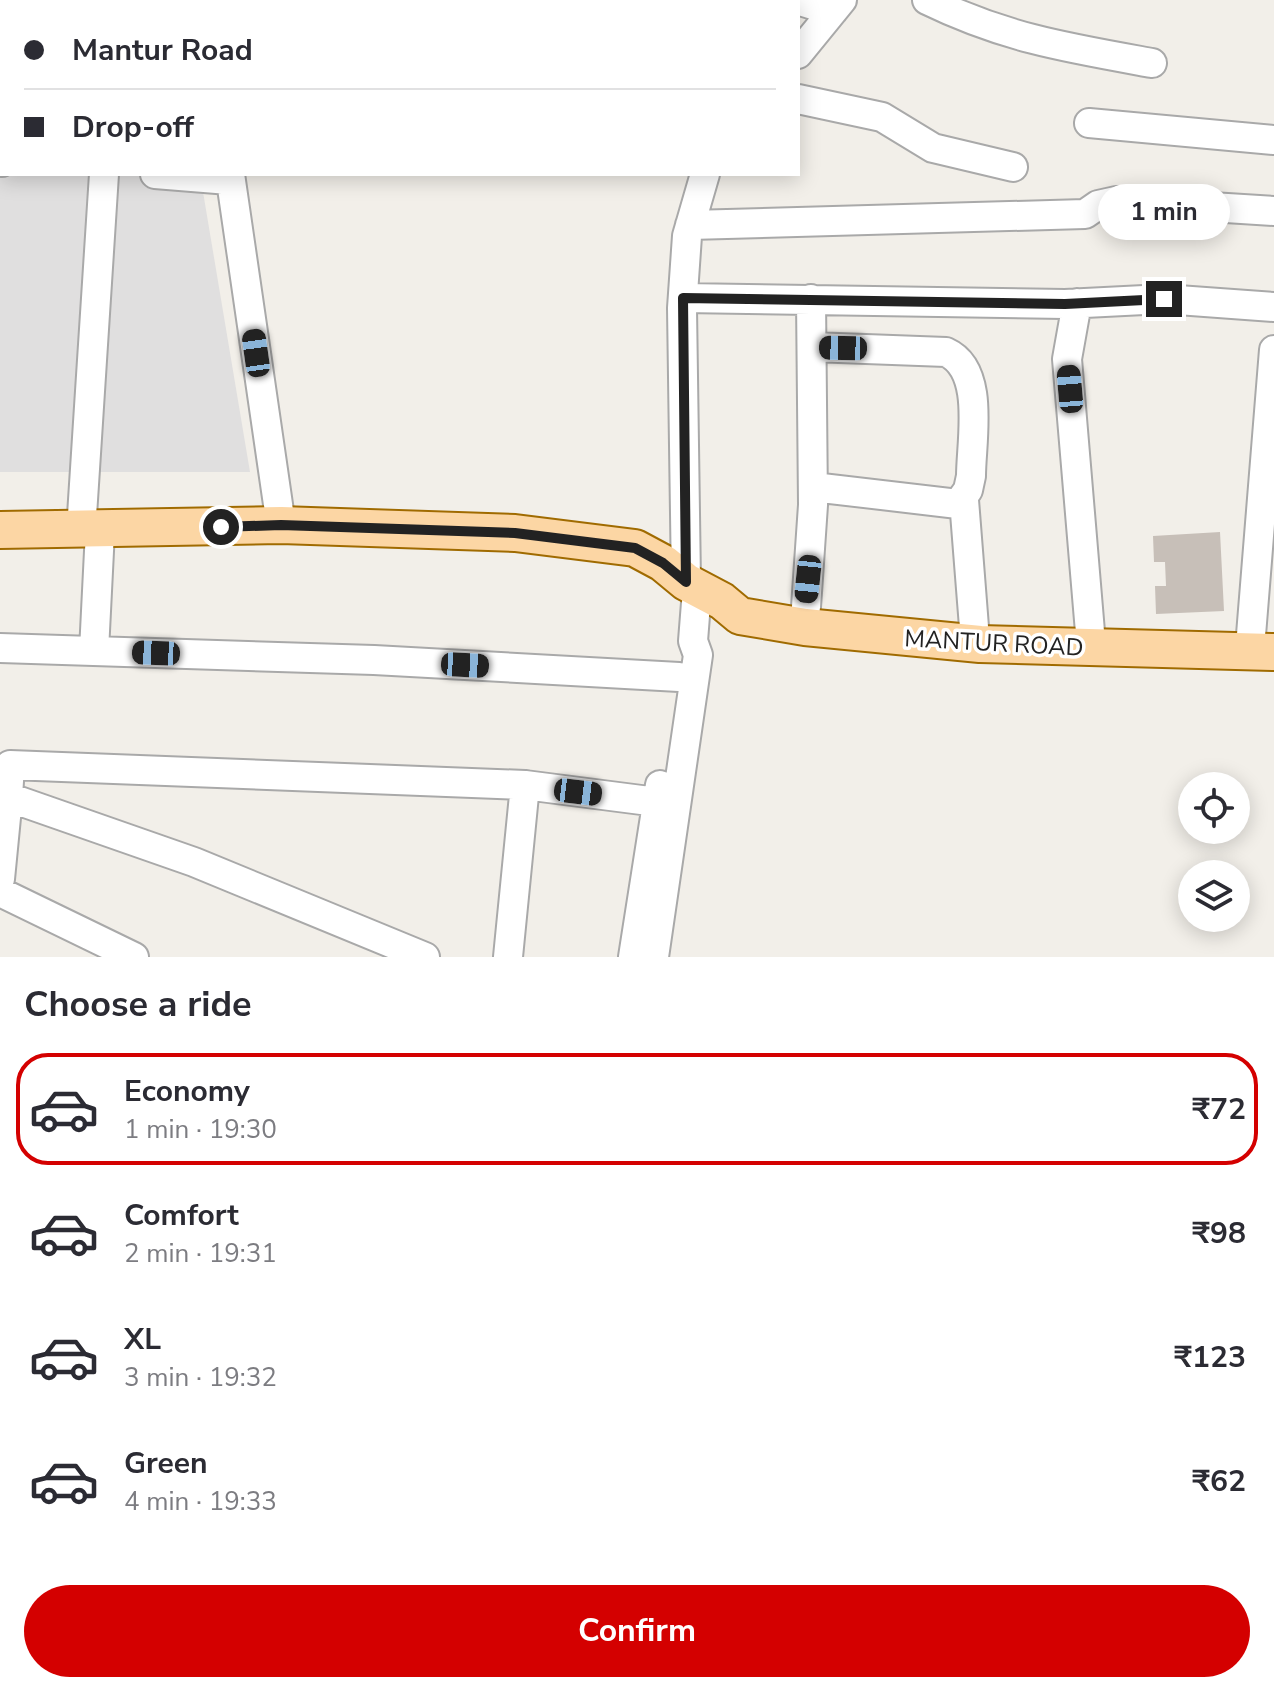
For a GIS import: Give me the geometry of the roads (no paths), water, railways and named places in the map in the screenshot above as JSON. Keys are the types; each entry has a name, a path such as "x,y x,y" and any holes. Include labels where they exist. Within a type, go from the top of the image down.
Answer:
{"main road":[{"name":"MANTUR ROAD","path":"0,530 91,531 281,525 515,533 635,548 663,563 740,616 916,640 1266,641"},
{"name":"MANTUR ROAD","path":"702,591 974,627 1266,641"}],"street":[{"path":"800,0 838,6"},
{"path":"927,0 979,25 1011,35 1152,63"},
{"path":"800,50 838,6"},
{"path":"800,99 882,117 933,148 1013,167"},
{"path":"1089,123 1274,140"},
{"path":"94,651 91,531 104,176"},
{"path":"204,176 229,177 281,525"},
{"path":"633,957 679,677 684,653 693,641 702,591 683,298 690,225 704,176"},
{"path":"690,225 1085,214 1098,205 1116,201 1274,211"},
{"path":"683,298 1077,303 1164,299 1274,307"},
{"path":"806,607 813,487 811,299"},
{"path":"1077,303 1067,359 1090,632"},
{"path":"812,347 936,350 955,356 971,386 971,476 964,500 974,627"},
{"path":"1266,641 1274,350"},
{"path":"813,487 949,505 964,500"},
{"path":"654,957 698,655 693,641"},
{"path":"0,648 374,660 679,677"},
{"path":"0,879 4,798 10,765 525,785 657,802"},
{"path":"508,957 525,785"},
{"path":"4,798 194,862 425,957"},
{"path":"0,892 134,957"}]}
